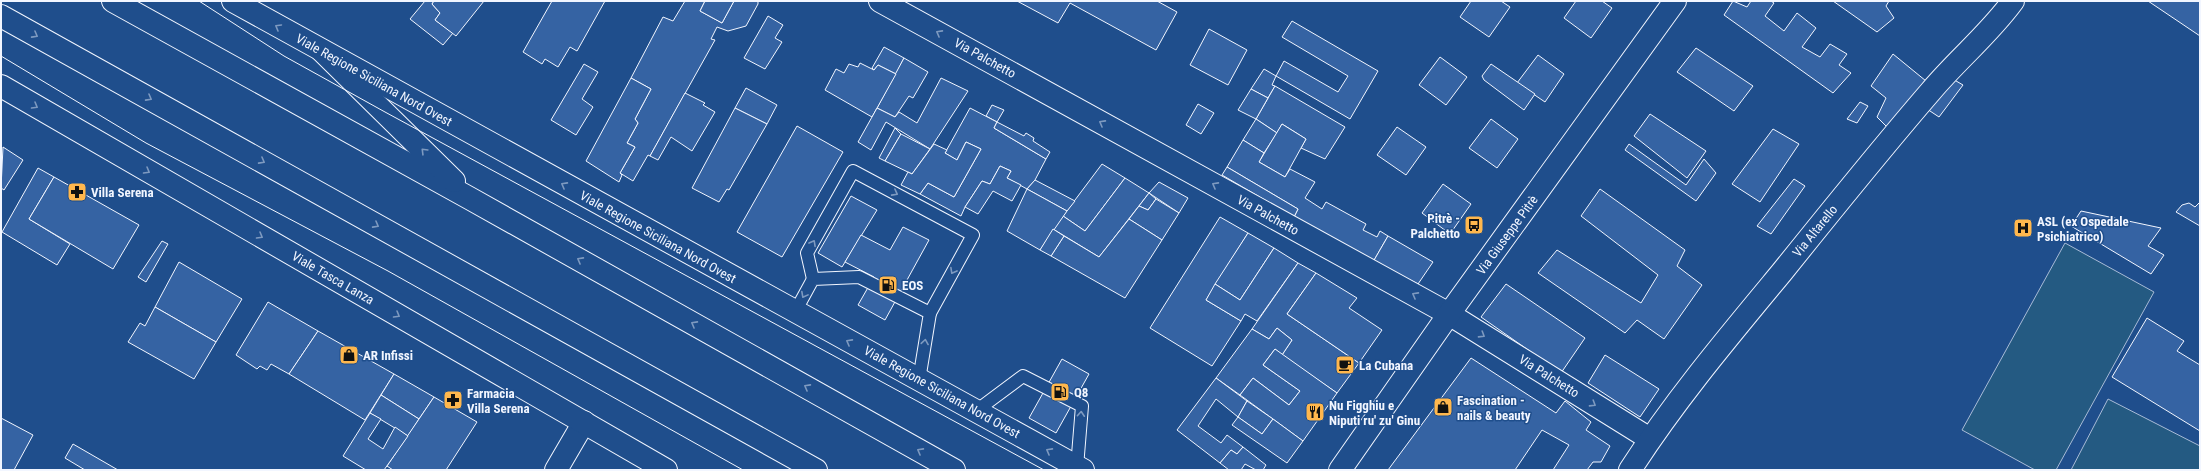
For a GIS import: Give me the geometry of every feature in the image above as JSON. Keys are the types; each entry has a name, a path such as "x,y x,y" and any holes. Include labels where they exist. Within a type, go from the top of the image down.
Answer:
{"street":[{"path":"113,1 471,199 954,470"},
{"name":"Viale Regione Siciliana Nord Ovest","path":"233,1 1080,468"},
{"name":"Via Palchetto","path":"880,1 1449,314 1650,439"},
{"name":"Via Giuseppe Pitrè","path":"1340,470 1449,314 1675,1"},
{"name":"Via Altarello","path":"1630,470 1650,439 1724,342 1932,90 2002,16 2013,1"},
{"path":"1,16 816,470"},
{"path":"322,51 471,199"},
{"name":"Viale Tasca Lanza","path":"1,86 666,470"},
{"path":"556,470 584,422"}],"lane":[{"path":"795,312 813,279 807,253 853,170 973,235 930,313 919,380"},
{"path":"813,279 859,277 930,313"},
{"path":"976,411 1023,376 1082,406 1080,468"}],"shaded area":[{"path":"2065,243 2154,292 2056,470 2035,470 1962,430"},
{"path":"2108,399 2200,446 2200,470 2071,470"}],"building":[{"path":"425,1 434,1 432,4 440,13 435,20 453,33 443,45 410,19"},
{"path":"434,1 484,1 456,36 435,20 440,13 432,4"},
{"path":"552,1 605,1 577,51 570,47 558,67 545,59 542,64 523,52"},
{"path":"685,1 705,1 700,11 722,23 734,1 758,1 758,4 746,26 728,31 717,27 711,39 715,40 650,156 648,155 633,181 620,173 635,147 627,143 638,123 635,119 651,89 631,78 663,17 673,21"},
{"path":"705,1 734,1 722,23 700,11"},
{"path":"1017,1 1157,1 1177,12 1156,50 1070,3 1058,23"},
{"path":"1471,1 1501,1 1510,7 1489,37 1460,17"},
{"path":"1576,1 1602,1 1612,8 1591,38 1564,18"},
{"path":"1733,1 1747,7 1751,1 1771,1 1774,3 1765,16 1784,31 1797,13 1816,28 1802,47 1820,57 1830,44 1847,54 1839,65 1851,73 1833,93 1724,15"},
{"path":"1833,1 1889,1 1886,6 1894,18 1877,32"},
{"path":"2148,1 2200,1 2200,36"},
{"path":"768,16 783,25 775,38 782,42 765,69 744,58"},
{"path":"1292,21 1378,71 1350,119 1276,76 1284,61 1338,92 1348,76 1282,37"},
{"path":"1209,29 1247,50 1228,85 1190,65"},
{"path":"884,47 904,58 896,74 878,65 874,70 872,68"},
{"path":"1696,48 1753,86 1734,111 1677,72"},
{"path":"1893,54 1926,81 1889,129 1877,117 1886,98 1871,86"},
{"path":"1538,55 1564,74 1545,102 1517,83"},
{"path":"1440,57 1467,77 1446,105 1419,85"},
{"path":"904,58 928,72 913,98 909,96 895,117 877,108"},
{"path":"860,63 874,70 878,65 896,74 872,117 825,90 836,69 844,73 849,64 858,67"},
{"path":"584,64 598,72 582,99 593,107 576,135 551,120"},
{"path":"1491,64 1535,94 1524,110 1484,80 1482,76"},
{"path":"1264,69 1276,76 1272,85 1275,86 1268,98 1251,89"},
{"path":"631,78 651,89 635,119 638,123 627,143 635,147 620,173 622,175 619,182 586,161"},
{"path":"941,78 968,91 930,149 886,122 871,150 858,142 877,108 895,117 899,112 917,123"},
{"path":"1951,78 1963,85 1939,117 1927,109"},
{"path":"1275,86 1345,127 1325,159 1301,148 1306,139 1282,124 1277,133 1256,119"},
{"path":"746,88 777,105 767,124 735,108"},
{"path":"1251,89 1268,98 1256,119 1238,110"},
{"path":"685,93 705,103 703,105 715,112 692,151 671,137 658,160 650,156"},
{"path":"1860,102 1868,106 1857,123 1847,119"},
{"path":"1198,104 1214,113 1201,134 1186,125"},
{"path":"992,105 1004,110 997,122 986,116"},
{"path":"735,108 767,124 729,190 727,189 719,202 692,188"},
{"path":"970,108 997,122 994,128 1046,159 1035,180 1027,189 1007,178 1011,171 1000,166 990,184 982,181 965,207 961,216 920,194 928,183 954,197 981,149 966,142 957,160 945,153"},
{"path":"1650,114 1706,151 1687,178 1634,136"},
{"path":"1256,119 1277,133 1264,153 1243,140"},
{"path":"1491,119 1518,139 1497,168 1469,148"},
{"path":"997,122 1024,136 1026,133 1034,138 1033,141 1050,152 1046,159 994,128"},
{"path":"1282,124 1306,139 1285,177 1259,162"},
{"path":"797,126 843,152 782,257 737,232"},
{"path":"1397,127 1426,147 1406,175 1377,155"},
{"path":"895,128 901,134 885,161 879,158"},
{"path":"1773,129 1799,144 1760,202 1732,184"},
{"path":"901,134 930,149 912,174 885,161"},
{"path":"1243,140 1264,153 1259,162 1285,177 1290,169 1315,182 1305,198 1322,209 1326,202 1366,224 1363,230 1377,237 1380,231 1388,236 1373,262 1294,217 1298,209 1227,167"},
{"path":"966,142 981,149 954,197 928,183 920,194 901,185 908,172 912,174 934,144 947,150 945,153 957,160"},
{"path":"1629,144 1686,185 1704,159 1716,173 1696,201 1625,150"},
{"path":"3,147 23,160 4,190 1,188"},
{"path":"1102,164 1125,178 1085,231 1063,216"},
{"path":"1000,166 1011,171 1007,178 1021,185 1012,201 993,191 978,214 965,207 982,181 990,184"},
{"path":"1227,167 1298,209 1294,217 1222,175"},
{"path":"38,168 54,177 29,219 70,244 57,265 2,232"},
{"path":"54,177 139,225 113,269 29,219"},
{"path":"1125,178 1149,193 1099,257 1053,229 1063,216 1085,231"},
{"path":"1794,179 1805,186 1771,234 1757,226"},
{"path":"1035,180 1075,201 1067,211 1027,189"},
{"path":"1159,182 1188,198 1179,213 1149,193"},
{"path":"1443,184 1471,204 1450,234 1422,213"},
{"path":"1027,189 1067,211 1040,250 1007,231"},
{"path":"1600,189 1685,250 1677,266 1702,285 1664,339 1637,320 1625,333 1538,273 1557,250 1641,303 1658,275 1581,216"},
{"path":"1149,193 1156,199 1148,210 1139,206"},
{"path":"851,196 877,210 842,267 818,253"},
{"path":"1156,199 1179,213 1162,240 1129,219 1139,206 1148,210"},
{"path":"2200,202 2200,226 2176,212 2182,205 2189,203 2195,207"},
{"path":"2081,211 2161,228 2148,246 2164,255 2151,274 2071,226"},
{"path":"1220,217 1248,233 1206,300 1241,321 1212,366 1150,328"},
{"path":"1129,219 1162,240 1125,298 1051,256 1064,236 1099,257"},
{"path":"903,227 929,240 885,320 858,305 874,277 845,262 861,235 890,250"},
{"path":"1053,229 1064,236 1051,256 1040,250"},
{"path":"1248,233 1274,248 1240,300 1215,284"},
{"path":"1388,236 1433,262 1418,284 1373,262"},
{"path":"162,241 168,244 146,282 138,277"},
{"path":"1274,248 1298,263 1257,321 1245,314 1241,321 1206,300 1215,284 1240,300"},
{"path":"179,262 242,299 216,342 155,307"},
{"path":"1298,263 1316,273 1287,314 1359,363 1337,393 1282,355 1292,340 1277,328 1269,339 1252,329"},
{"path":"1316,273 1357,298 1349,308 1382,330 1359,363 1287,314"},
{"path":"1506,284 1585,338 1561,373 1481,317"},
{"path":"268,302 318,331 289,374 271,364 267,370 260,366 257,369 236,355"},
{"path":"155,307 216,342 194,379 128,342 140,323 145,326"},
{"path":"2147,318 2184,341 2177,351 2200,365 2200,431 2112,377"},
{"path":"1277,328 1292,340 1282,355 1275,349 1263,365 1300,391 1289,405 1253,378 1240,395 1216,378 1252,329 1269,339"},
{"path":"318,331 394,374 365,420 289,374"},
{"path":"1275,349 1337,393 1303,441 1240,395 1253,378 1289,405 1300,391 1263,365"},
{"path":"1605,355 1659,389 1640,417 1588,383"},
{"path":"1471,358 1556,413 1565,401 1591,422 1586,430 1610,446 1601,462 1593,462 1587,470 1553,470 1569,445 1542,430 1515,470 1388,470"},
{"path":"1062,359 1089,374 1056,433 1029,418"},
{"path":"394,374 434,397 419,419 381,395"},
{"path":"1216,378 1247,401 1238,417 1216,399 1198,426 1221,443 1227,435 1243,447 1237,454 1231,450 1220,463 1177,430"},
{"path":"381,395 419,419 408,436 370,413"},
{"path":"434,397 477,422 446,470 393,470 387,466"},
{"path":"1247,401 1273,419 1262,434 1238,417"},
{"path":"370,413 381,419 368,439 383,449 395,427 408,436 384,470 366,470 343,456"},
{"path":"1238,417 1262,434 1273,419 1303,441 1287,463 1232,425"},
{"path":"1,418 33,435 14,470 1,470"},
{"path":"73,444 118,470 85,470 65,458"},
{"path":"1243,447 1266,465 1263,470 1256,470 1245,464 1241,470 1229,470 1220,463 1231,450 1237,454"}],"tram line":[{"path":"199,1 284,56 1044,470"},
{"path":"1,56 146,143 388,271 743,470"}],"place":[{"name":"Villa Serena","path":"77,192"},
{"name":"Pitrè - Palchetto","path":"1474,225"},
{"name":"ASL (ex Ospedale Psichiatrico)","path":"2023,228"},
{"name":"EOS","path":"888,285"},
{"name":"AR Infissi","path":"349,355"},
{"name":"La Cubana","path":"1345,365"},
{"name":"Q8","path":"1060,392"},
{"name":"Farmacia Villa Serena","path":"453,400"},
{"name":"Fascination - nails & beauty","path":"1443,407"},
{"name":"Nu Figghiu e Niputi ru' zu' Ginu","path":"1315,412"}]}
